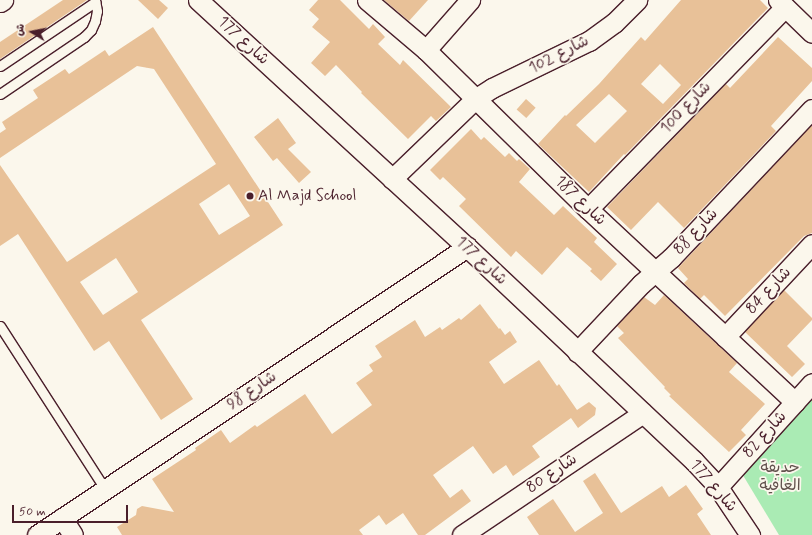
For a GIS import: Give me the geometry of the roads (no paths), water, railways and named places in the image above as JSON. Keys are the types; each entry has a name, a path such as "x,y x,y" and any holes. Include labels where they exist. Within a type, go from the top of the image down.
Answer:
{"street":[{"name":"شارع 177","path":"198,0 392,180 467,247 643,413 718,487 750,535"},
{"name":"شارع 187","path":"367,0 426,50 588,209 795,402"},
{"path":"426,50 470,0"},
{"name":"شارع 102","path":"392,180 475,99 492,88 589,41 614,23 637,0"},
{"path":"781,3 812,33"},
{"name":"شارع 100","path":"588,209 781,3"},
{"name":"شارع 88","path":"577,352 654,271 671,258 812,109"},
{"name":"شارع 84","path":"725,337 812,244"},
{"name":"شارع 98","path":"37,535 467,247"},
{"name":"شارع 82","path":"718,487 812,384"},
{"name":"شارع 80","path":"462,535 643,413"},
{"path":"62,518 73,535"}],"lane":[{"path":"0,66 95,1 97,11 95,21 91,30 84,37 0,94"},
{"path":"0,326 105,489"}],"place":[{"name":"Al Majd School","path":"250,196"}],"park label":[{"name":"حديقة الغافية","path":"780,477"}]}
